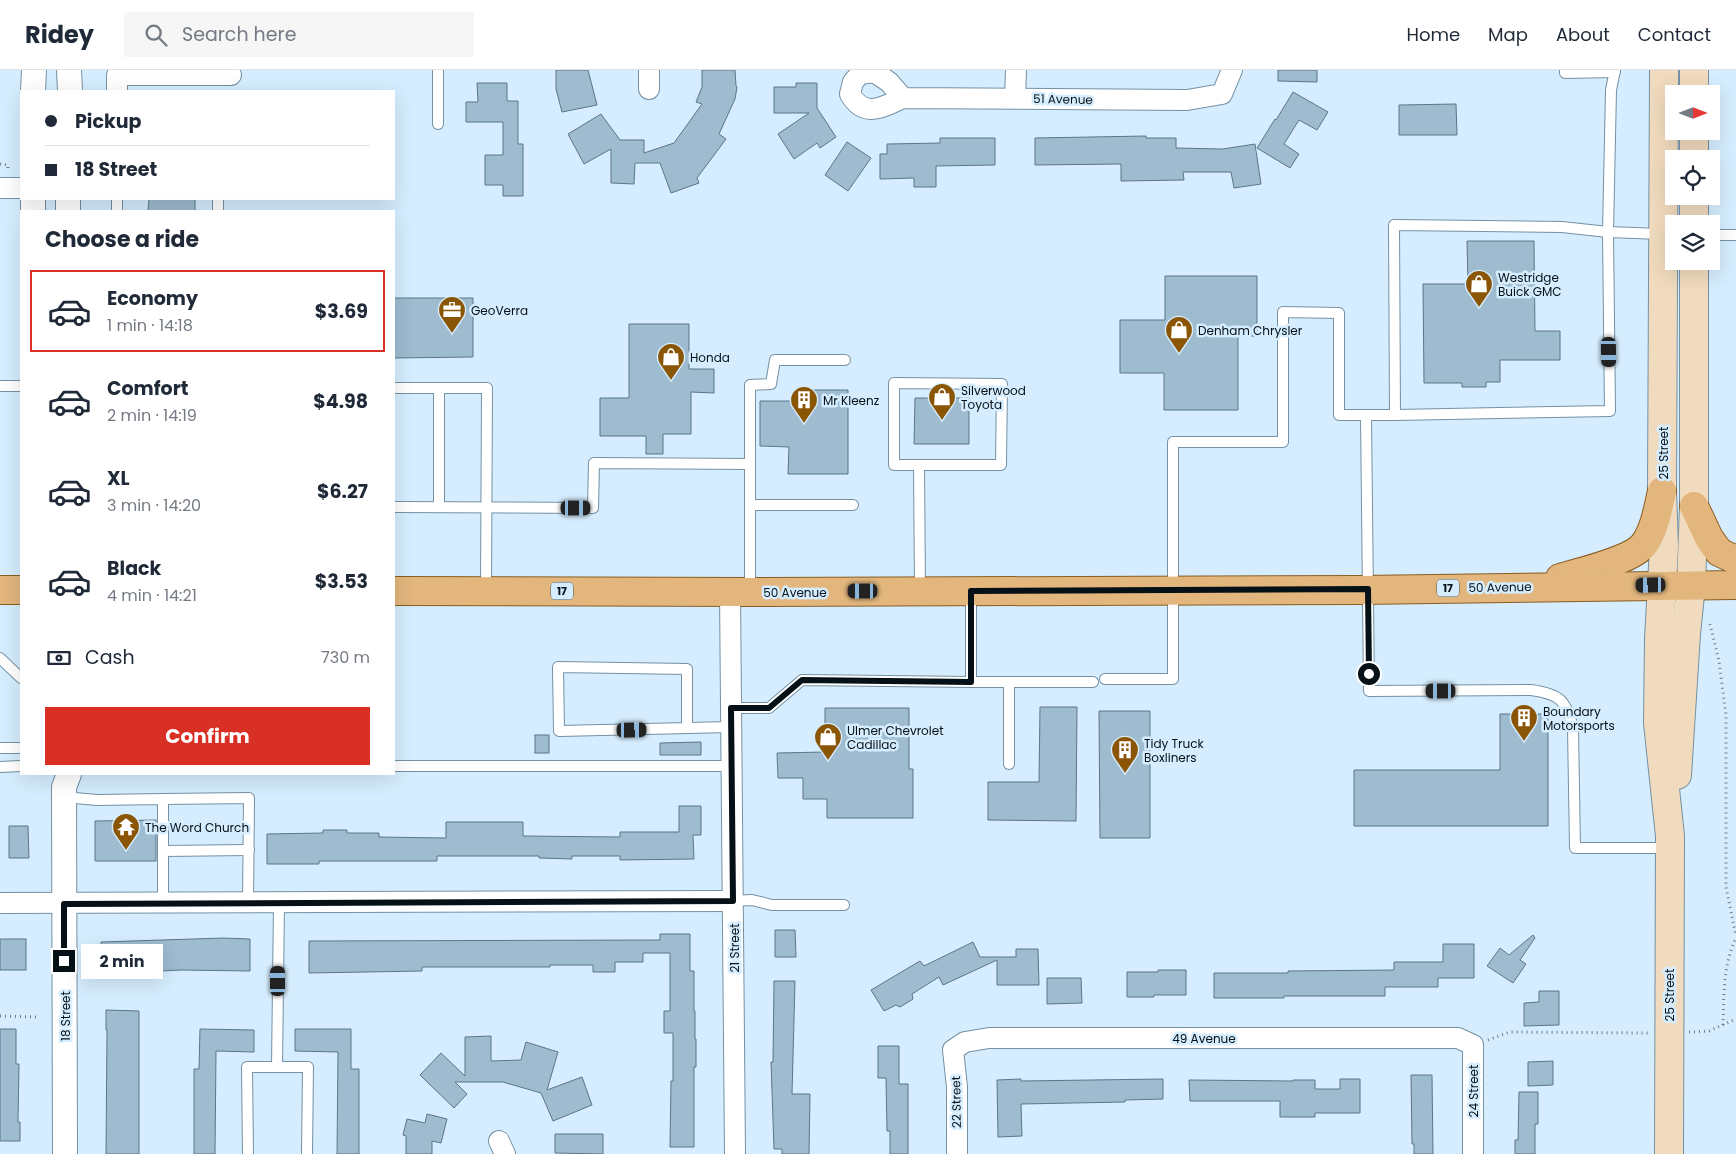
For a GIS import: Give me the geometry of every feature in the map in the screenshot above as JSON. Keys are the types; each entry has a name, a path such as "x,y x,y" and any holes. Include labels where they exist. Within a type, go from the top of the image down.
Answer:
{"main road":[{"name":"25 Street","path":"1664,70 1668,215"},
{"path":"1694,70 1694,85"},
{"name":"25 Street","path":"1668,270 1662,491 1663,585 1659,640 1658,723 1670,842"},
{"name":"25 Street","path":"1668,1154 1670,842 1691,585 1694,506 1694,270"},
{"path":"1536,586 1632,555 1645,544 1653,528 1662,491"},
{"path":"1694,506 1709,538 1720,552 1736,560"},
{"name":"50 Avenue","path":"395,591 740,592 1368,589 1736,584"},
{"path":"0,590 20,590"}],"street":[{"path":"33,90 34,70"},
{"path":"69,70 70,90"},
{"path":"1015,98 1016,70"},
{"name":"51 Avenue","path":"903,98 1187,100 1222,94 1232,70"},
{"path":"117,90 117,75 231,75"},
{"path":"0,188 20,188"},
{"name":"21 Street","path":"734,1154 731,718 740,592"},
{"name":"18 Street","path":"64,783 65,1154"},
{"path":"0,904 733,901"},
{"name":"49 Avenue","path":"954,1050 965,1042 989,1038 1458,1038"},
{"name":"24 Street","path":"1458,1038 1473,1044 1473,1154"},
{"name":"22 Street","path":"954,1050 958,1087 957,1154"}],"lane":[{"path":"438,70 438,124"},
{"path":"1105,679 1173,680 1173,442 1283,442 1283,312 1339,313 1339,415 1610,411 1608,232 1611,90 1615,71 1565,73 1565,70"},
{"path":"1395,415 1394,225 1562,227 1608,232 1665,234"},
{"path":"1720,235 1736,235"},
{"path":"740,592 750,505 750,385 771,384 775,360 845,360"},
{"path":"894,383 1002,384 1001,465 919,465 894,465 894,383"},
{"path":"0,386 20,386"},
{"path":"395,388 487,388 486,591"},
{"path":"439,388 439,507"},
{"path":"1366,415 1369,691 1531,690 1548,692 1562,700 1569,712 1573,728 1575,848 1670,842"},
{"path":"395,507 594,508 594,463 750,464"},
{"path":"919,465 920,591"},
{"path":"750,505 853,505"},
{"path":"971,591 971,682"},
{"path":"0,658 20,677"},
{"path":"687,728 687,669 558,667 559,731 687,728 769,708 802,680 1093,682"},
{"path":"1009,682 1009,764"},
{"path":"0,748 20,748"},
{"path":"0,766 20,766"},
{"path":"395,766 732,766"},
{"path":"64,783 97,800 249,798 248,903"},
{"path":"163,903 164,799"},
{"path":"163,851 249,850"},
{"path":"733,901 752,900 772,905 844,905"},
{"path":"278,1067 279,903"},
{"path":"248,1154 247,1067 308,1067 307,1154"}],"path":[{"path":"0,164 8,165 8,168"},
{"path":"1710,623 1720,661 1726,715 1726,887 1736,937 1729,952 1724,975 1723,1026"},
{"path":"0,1016 39,1016"},
{"path":"1681,1032 1709,1031 1736,1019"},
{"path":"1503,1034 1510,1032 1658,1033"}],"building":[{"path":"556,70 588,70 597,105 562,112 556,89"},
{"path":"702,70 735,70 737,87 735,99 719,134 726,139 697,178 699,183 671,193 660,163 635,163 634,184 611,183 611,149 584,164 568,134 601,114 620,140 644,140 644,153 674,143 702,104 696,102 702,87"},
{"path":"1278,70 1317,70 1317,82 1278,81"},
{"path":"477,83 507,83 507,101 518,101 518,144 523,144 523,196 503,196 503,185 485,185 485,155 503,155 503,122 466,122 466,102 478,102"},
{"path":"796,83 817,83 817,108 836,137 820,148 817,143 794,159 778,134 809,113 774,113 774,87 796,87"},
{"path":"1293,92 1328,112 1317,130 1299,120 1284,144 1299,154 1290,168 1257,148"},
{"path":"1456,104 1457,135 1399,135 1399,105"},
{"path":"1146,136 1146,138 1176,138 1176,148 1223,149 1255,144 1261,184 1234,188 1231,172 1183,172 1184,180 1121,181 1121,164 1035,165 1035,138"},
{"path":"940,138 995,138 995,165 936,166 936,187 914,187 914,178 880,179 880,154 887,154 887,144 940,143"},
{"path":"847,142 871,158 848,191 825,175"},
{"path":"149,200 195,200 195,210 148,210"},
{"name":"Westridge Buick GMC","path":"1467,241 1534,241 1535,331 1560,331 1560,360 1500,360 1500,382 1486,382 1486,387 1462,387 1462,383 1424,383 1423,284 1468,284"},
{"name":"Denham Chrysler","path":"1165,276 1257,276 1257,336 1238,336 1238,410 1164,410 1164,373 1120,373 1120,320 1165,320"},
{"path":"395,298 473,298 473,357 395,358"},
{"name":"Honda","path":"629,324 689,324 689,369 714,369 714,393 691,392 691,434 663,434 663,454 646,454 646,436 600,436 600,398 629,398"},
{"name":"Mr Kleenz","path":"795,390 848,390 848,474 788,474 789,447 760,446 760,401 795,401"},
{"name":"Silverwood Toyota","path":"915,398 969,398 969,444 914,444"},
{"path":"1040,707 1077,707 1076,821 988,820 988,782 1039,782"},
{"name":"Ulmer Chevrolet Cadillac","path":"825,708 909,708 909,769 913,769 913,818 827,818 827,799 803,799 803,778 778,778 777,753 825,752"},
{"name":"Tidy Truck Boxliners","path":"1099,711 1150,711 1150,838 1100,838"},
{"name":"Boundary Motorsports","path":"1500,714 1548,714 1548,826 1354,826 1354,770 1500,770"},
{"path":"535,735 549,735 549,753 535,753"},
{"path":"701,742 701,755 660,755 660,743"},
{"path":"679,806 701,806 701,835 693,835 694,859 620,860 620,856 572,856 572,859 539,858 539,856 437,856 437,861 319,861 319,864 267,864 267,834 323,833 323,830 347,830 347,833 379,833 379,837 446,838 446,822 523,822 523,836 620,837 620,832 679,832"},
{"name":"The Word Church","path":"156,820 156,861 95,861 95,821"},
{"path":"9,826 28,826 29,858 9,858"},
{"path":"775,930 795,930 796,957 775,957"},
{"path":"660,934 690,934 690,971 694,971 696,1039 694,1147 670,1147 673,1033 664,1033 664,1011 670,1011 670,953 643,953 643,962 615,962 615,972 593,972 593,965 550,965 550,967 422,967 422,971 309,973 309,941 660,940"},
{"path":"1533,935 1535,938 1520,960 1526,964 1513,983 1487,966 1500,948 1509,955"},
{"path":"223,938 250,939 250,971 181,970 101,974 101,942"},
{"path":"0,939 26,939 26,970 0,970"},
{"path":"973,942 980,957 1016,957 1016,949 1038,949 1039,985 997,985 997,960 943,985 939,977 912,994 913,999 900,1007 896,1005 884,1011 871,990 920,961 924,966"},
{"path":"1443,944 1474,944 1474,978 1438,978 1438,987 1385,987 1385,996 1214,998 1214,973 1394,970 1394,962 1443,962"},
{"path":"1158,970 1186,970 1186,995 1127,997 1127,972 1158,972"},
{"path":"1047,978 1081,978 1082,1003 1047,1004"},
{"path":"774,981 795,981 792,1094 810,1094 809,1154 782,1154 782,1149 774,1149 771,1062 773,1062"},
{"path":"1539,991 1559,991 1559,1025 1524,1026 1524,1003 1539,1002"},
{"path":"106,1010 139,1011 139,1154 106,1154"},
{"path":"0,1029 16,1029 16,1064 19,1064 18,1122 20,1122 20,1141 0,1141"},
{"path":"200,1029 254,1030 254,1052 216,1051 215,1154 194,1154 194,1069 199,1069"},
{"path":"295,1029 351,1029 351,1069 359,1069 359,1154 337,1154 338,1052 295,1051"},
{"path":"491,1036 491,1061 521,1060 526,1042 558,1052 547,1090 582,1077 592,1105 553,1121 541,1093 503,1082 455,1082 467,1094 454,1108 420,1075 441,1053 465,1076 465,1037"},
{"path":"878,1046 899,1046 899,1084 908,1084 908,1154 890,1154 890,1131 887,1131 886,1078 878,1078"},
{"path":"1553,1061 1553,1085 1528,1086 1528,1062"},
{"path":"1411,1075 1432,1075 1433,1154 1414,1154 1414,1144 1412,1144"},
{"path":"1021,1079 1021,1081 1163,1079 1163,1099 1125,1100 1125,1102 1021,1104 1022,1136 998,1137 997,1080"},
{"path":"1340,1079 1360,1079 1360,1113 1315,1113 1315,1117 1280,1117 1280,1101 1190,1101 1189,1080 1315,1080 1315,1089 1340,1089"},
{"path":"1519,1092 1538,1092 1538,1124 1535,1124 1535,1154 1515,1154 1515,1140 1518,1140"},
{"path":"427,1114 447,1119 441,1143 432,1141 432,1154 406,1154 406,1136 403,1135 407,1119 425,1123"},
{"path":"555,1134 603,1134 603,1154 555,1153"}],"place":[{"name":"Westridge Buick GMC","path":"1479,308"},
{"name":"GeoVerra","path":"452,334"},
{"name":"Denham Chrysler","path":"1179,354"},
{"name":"Honda","path":"671,381"},
{"name":"Silverwood Toyota","path":"942,421"},
{"name":"Mr Kleenz","path":"804,424"},
{"name":"Boundary Motorsports","path":"1524,742"},
{"name":"Ulmer Chevrolet Cadillac","path":"828,761"},
{"name":"Tidy Truck Boxliners","path":"1125,774"},
{"name":"The Word Church","path":"126,851"}],"route":[{"path":"64,961 64,904 733,901 731,708 769,708 802,680 971,682 971,591 1368,589 1369,674"}]}
